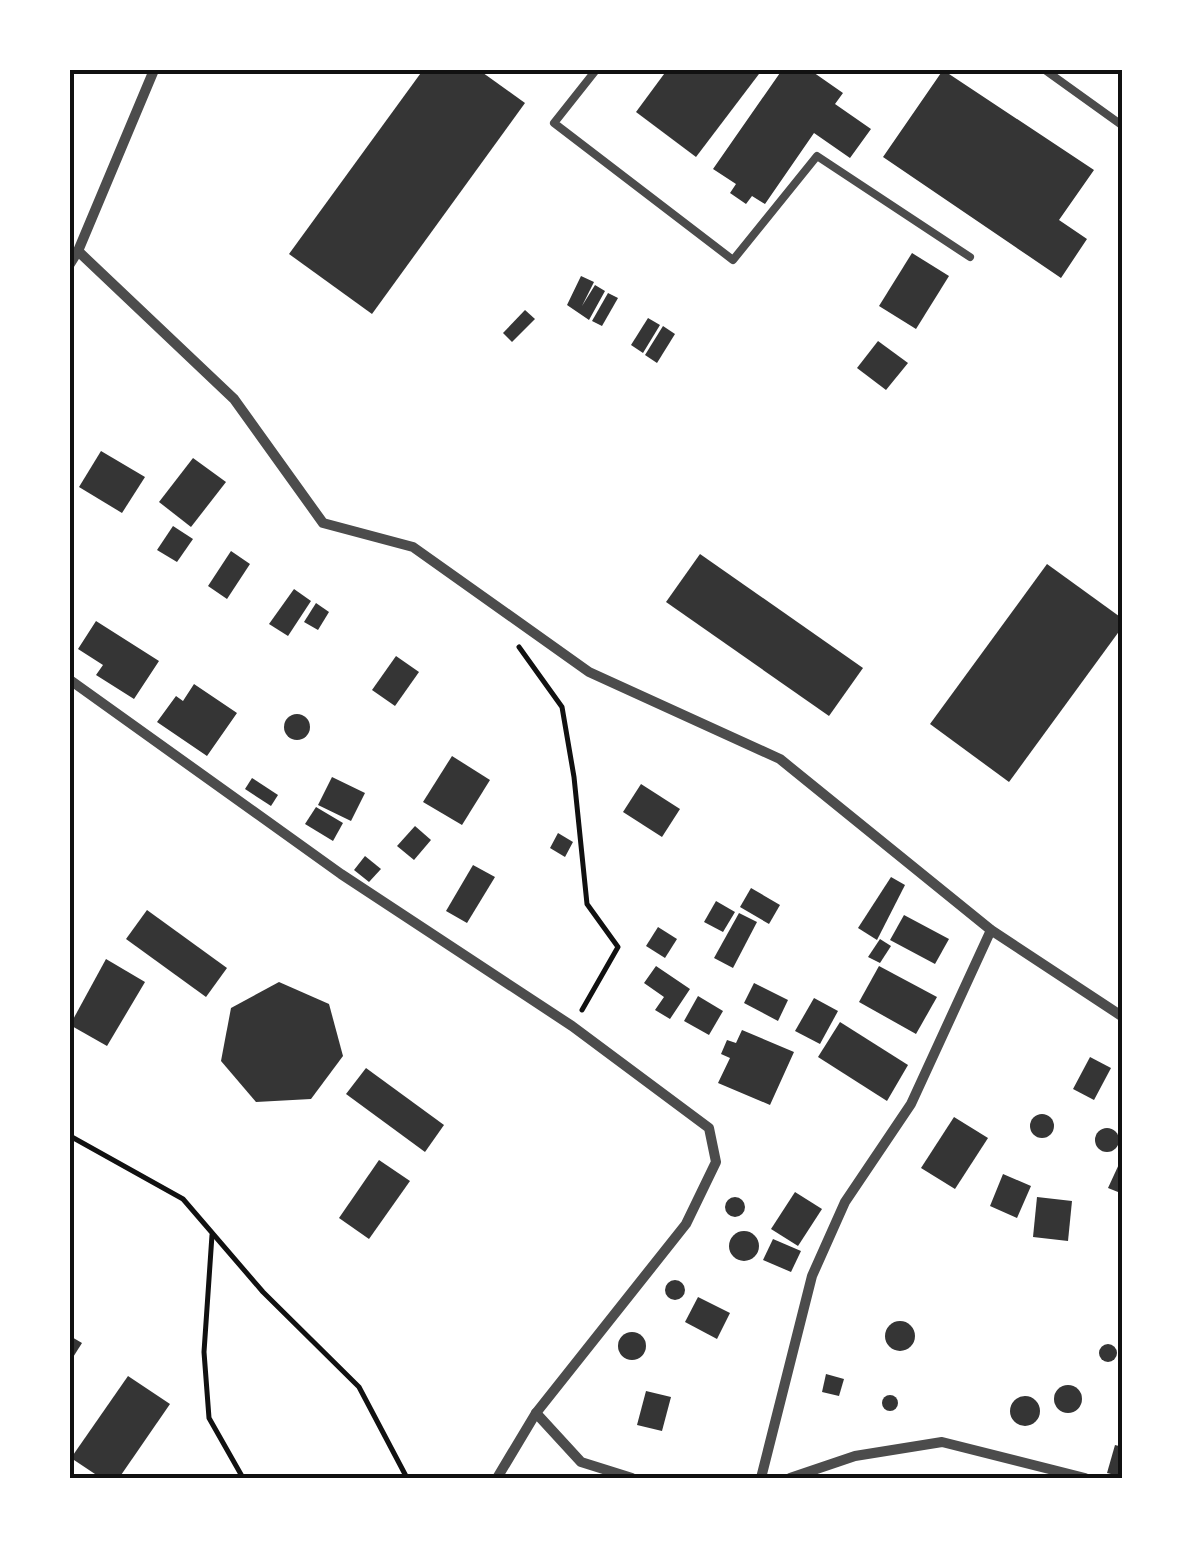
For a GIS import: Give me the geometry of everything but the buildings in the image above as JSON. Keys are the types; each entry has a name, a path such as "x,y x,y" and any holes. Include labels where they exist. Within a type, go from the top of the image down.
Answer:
{"street":[{"path":"70,264 154,70"},
{"path":"78,251 234,399 323,523 413,547 589,672 780,759 991,930 1123,1017"},
{"path":"70,680 341,874 572,1026 710,1128 716,1162 686,1224 536,1414 496,1478"},
{"path":"761,1478 812,1276 845,1202 911,1104 991,930"},
{"path":"536,1414 582,1462 632,1478"},
{"path":"790,1478 855,1456 942,1442 1085,1478"}],"lane":[{"path":"596,70 554,123 733,260 818,156 970,257"},
{"path":"1045,70 1123,126"}],"path":[{"path":"513,637 540,683 562,707 574,777 587,904 618,947 572,1026"},
{"path":"70,1136 184,1199 263,1292 359,1387 407,1478"},
{"path":"212,1233 204,1352 209,1418 243,1478"}]}
